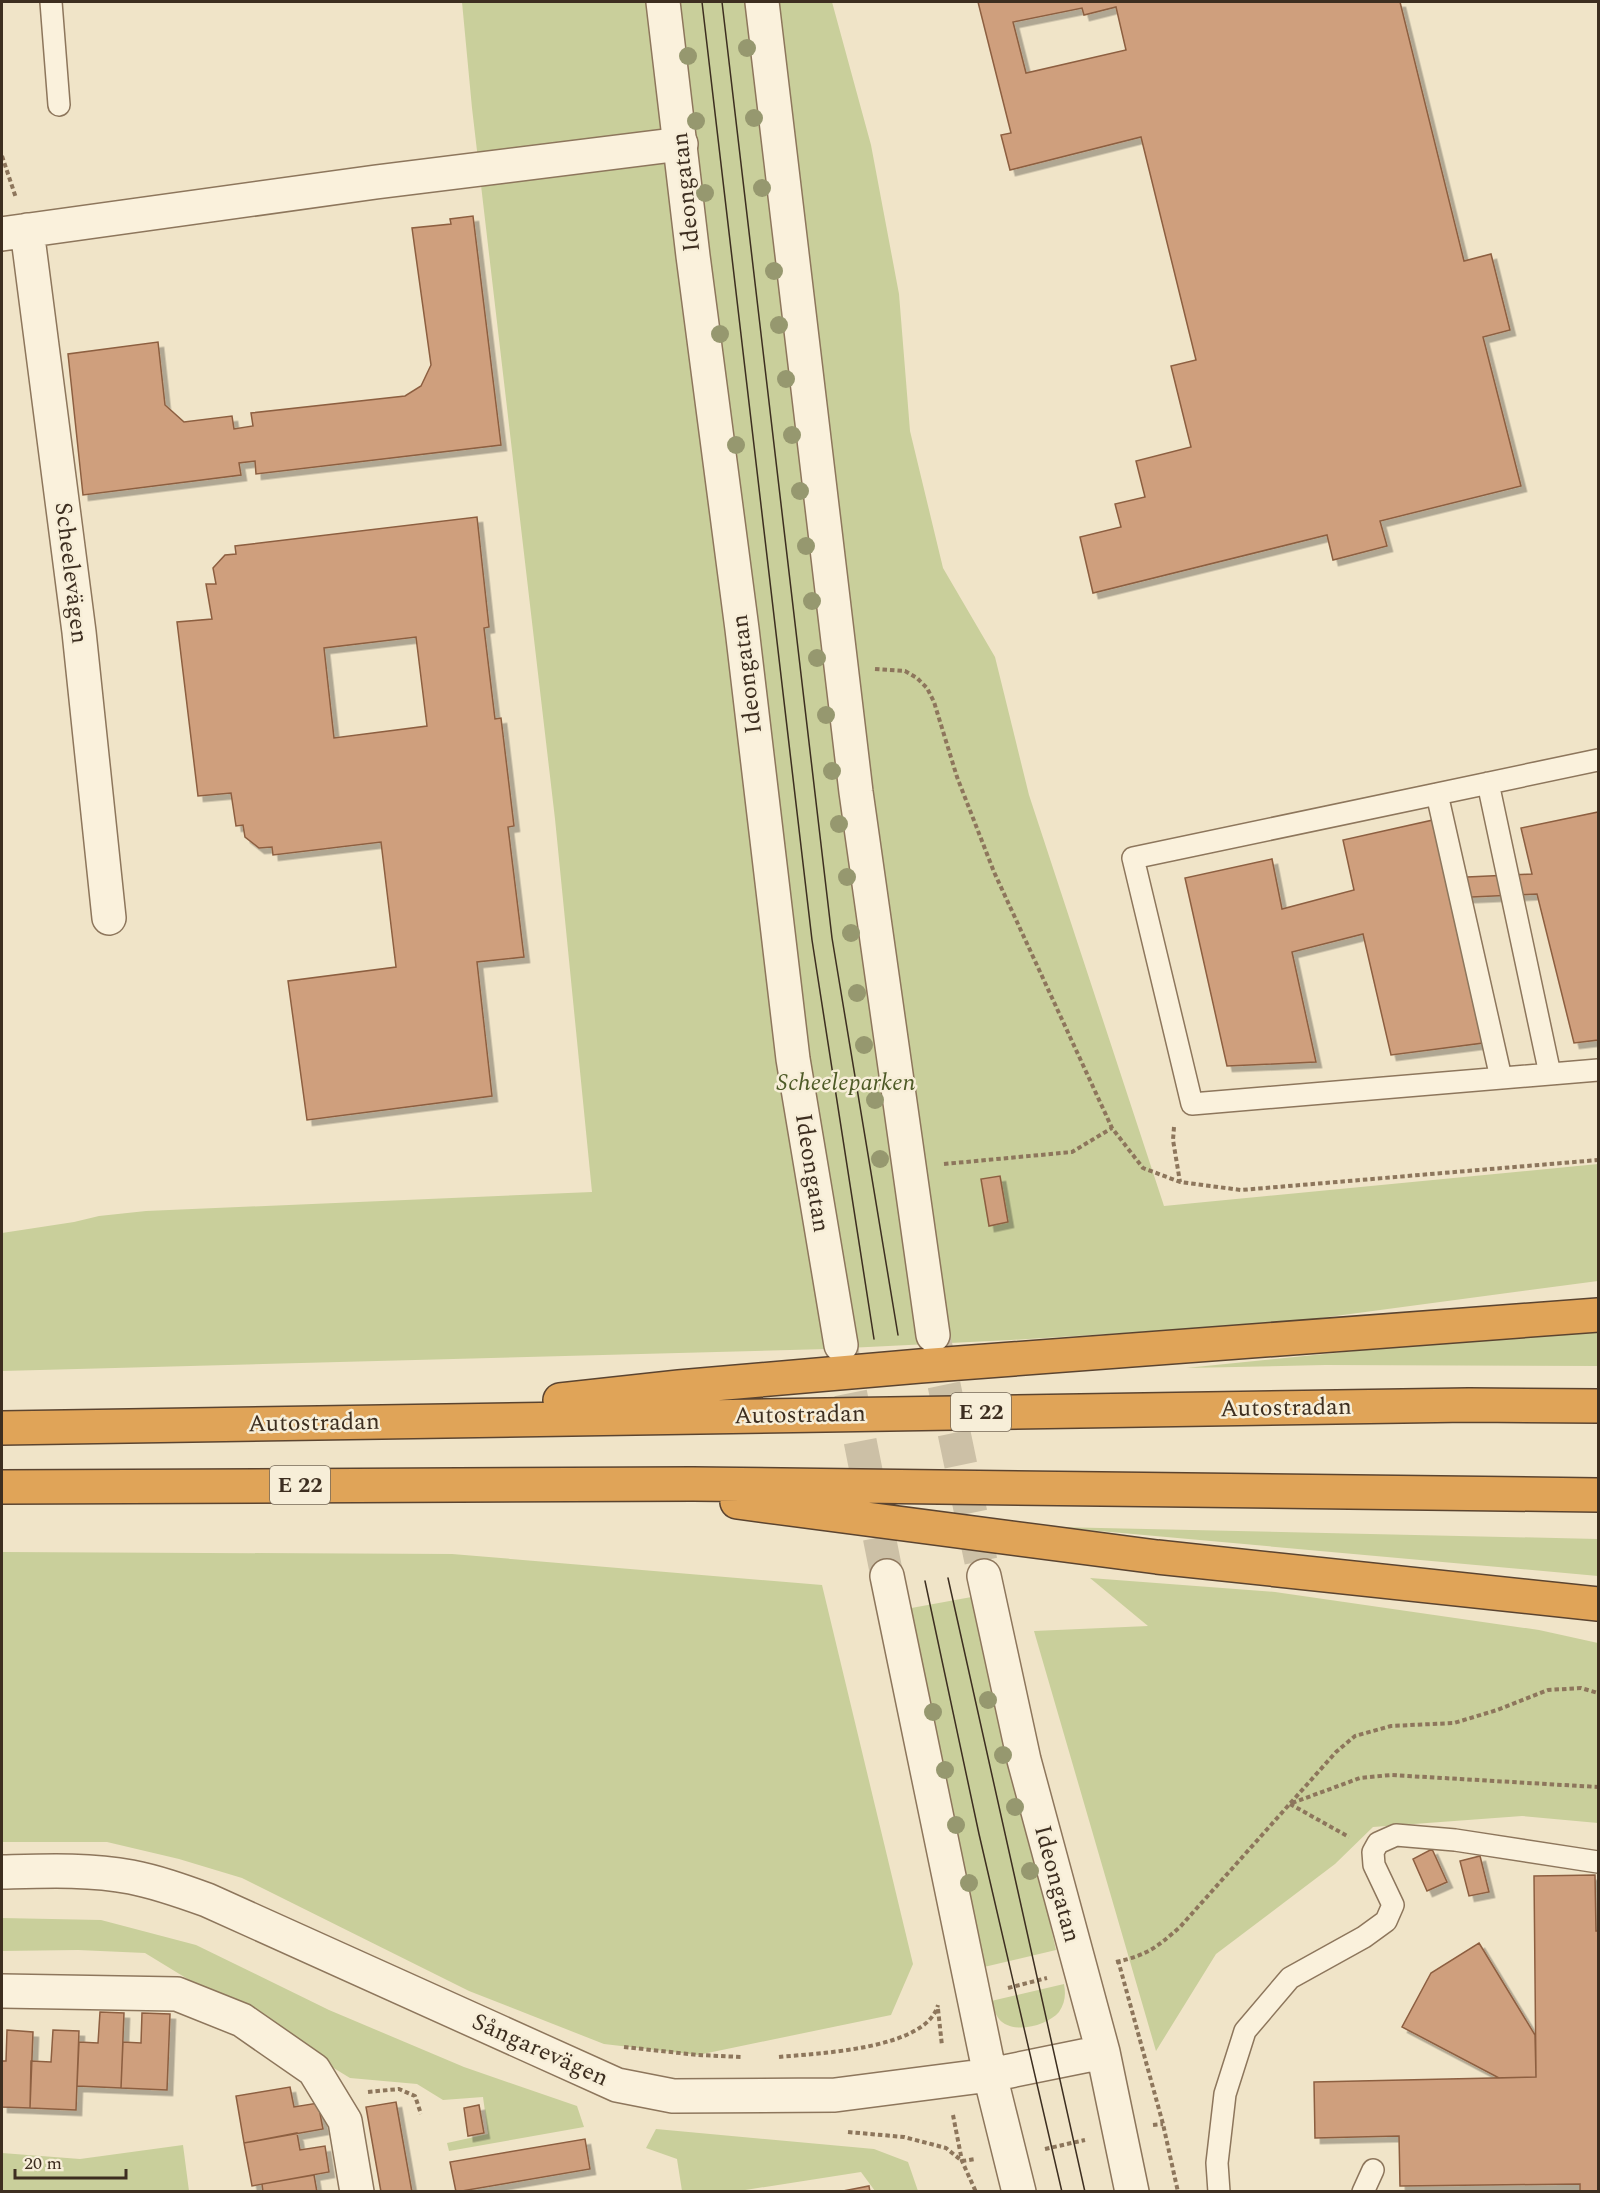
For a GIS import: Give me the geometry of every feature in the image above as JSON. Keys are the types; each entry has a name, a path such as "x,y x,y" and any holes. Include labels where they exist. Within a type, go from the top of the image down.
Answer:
{"highway":[{"path":"364,1422 679,1387 956,1363 1599,1315"},
{"name":"Autostradan","path":"2,1428 1398,1406 1599,1406"},
{"path":"598,1484 1157,1557 1599,1604"},
{"name":"E 22","path":"2,1487 598,1484 1599,1495"}],"street":[{"name":"Ideongatan","path":"663,2 693,256 742,629 793,1059 841,1345"},
{"path":"762,2 856,792 933,1335"},
{"path":"14,232 376,182 681,144"},
{"name":"Scheelevägen","path":"14,232 79,632 109,918"},
{"path":"887,1576 990,2075 1018,2192"},
{"name":"Ideongatan","path":"984,1576 1023,1760 1103,2052 1132,2192"},
{"name":"Sångarevägen","path":"2,1872 84,1872 130,1877 169,1887 207,1900 617,2085 674,2096 835,2095 990,2075 1103,2052"},
{"path":"2,1991 177,1994 242,2020 315,2070 345,2121 357,2192"}],"lane":[{"path":"51,2 59,105"},
{"path":"1599,760 1134,858 1192,1104 1599,1070"},
{"path":"1488,783 1550,1074"},
{"path":"1437,794 1501,1078"},
{"path":"1219,2192 1217,2163 1225,2094 1245,2031 1290,1978 1364,1937 1386,1921 1393,1905 1374,1865 1373,1852 1378,1843 1396,1835 1455,1840 1599,1862"},
{"path":"1363,2192 1373,2170"}],"path":[{"path":"2,156 14,232"},
{"path":"1180,1182 1173,1140 1174,1120 1192,1104"},
{"path":"939,1165 1072,1152 1112,1128"},
{"path":"937,2009 974,1996 1138,1957 1156,1948 1180,1928 1336,1752 1355,1736 1391,1726 1454,1723 1497,1710 1548,1690 1581,1688 1599,1693"},
{"path":"1290,1803 1360,1778 1391,1775 1599,1787"},
{"path":"1290,1803 1373,1852"},
{"path":"771,2058 867,2047 910,2035 937,2009 940,1997"},
{"path":"698,2055 750,2057"},
{"path":"331,2095 399,2089 415,2096 421,2114"},
{"path":"976,2192 962,2161 1009,2156 1163,2124"}],"green space":[{"name":"Scheeleparken","path":"462,2 832,2 871,145 899,294 910,431 943,568 995,657 1029,795 1164,1206 1598,1164 1598,1281 1283,1323 1011,1340 827,1349 2,1371 2,1233 99,1216 146,1211 592,1192 555,819 472,108"},
{"path":"1598,1332 1598,1366 1325,1365 1186,1368 1484,1338"},
{"path":"1055,1527 1598,1539 1598,1576"},
{"path":"2,1552 452,1554 822,1585 913,1964 891,2015 698,2055 604,2044 469,1991 242,1878 179,1859 107,1842 2,1842"},
{"path":"1090,1578 1275,1592 1539,1630 1598,1643 1598,1823 1522,1816 1373,1827 1335,1864 1216,1954 1156,2051 1034,1631 1148,1626"},
{"path":"977,1596 1056,1950 984,1967 906,1609"},
{"path":"2,1918 101,1920 196,1945 329,2010 464,2067 577,2106 584,2127 449,2151 447,2143 488,2134 483,2097 443,2100 417,2084 350,2078 145,1953 78,1950 2,1951"},
{"path":"1064,1984 1063,2005 1059,2012 1038,2025 1021,2028 1005,2024 999,2019 991,2001"},
{"path":"656,2129 874,2149 908,2162 918,2191 875,2191 861,2172 739,2191 682,2191 677,2159 646,2148"},
{"path":"183,2145 189,2191 2,2191 2,2153 80,2159"}],"building":[{"path":"978,2 1400,2 1464,261 1491,254 1510,330 1483,337 1521,486 1380,521 1387,546 1333,560 1327,535 1093,593 1080,537 1121,527 1115,504 1145,497 1136,461 1191,447 1171,366 1196,360 1141,137 1010,170 1001,135 1011,133","holes":["1116,7 1126,50 1026,73 1013,22 1082,8 1084,15"]},
{"path":"473,216 501,445 256,474 255,461 239,463 241,475 83,495 68,354 158,342 165,405 184,422 232,416 234,429 253,426 251,413 405,396 421,386 431,365 412,228 451,224 450,219"},
{"path":"477,517 489,627 484,628 495,719 501,718 514,826 508,827 524,957 477,962 492,1096 307,1120 288,981 396,967 381,842 273,855 272,847 259,848 245,837 243,825 236,826 231,793 198,796 177,622 212,619 206,584 216,584 213,568 225,555 236,554 235,546","holes":["416,637 427,726 334,738 324,648"]},
{"path":"1598,812 1598,1040 1574,1043 1537,894 1450,898 1446,878 1532,874 1521,828"},
{"path":"1433,820 1483,1043 1391,1055 1363,934 1292,952 1316,1062 1227,1066 1185,878 1272,859 1282,909 1354,890 1343,840"},
{"path":"1000,1176 1008,1222 989,1226 981,1179"},
{"path":"1432,1849 1447,1882 1427,1891 1413,1859"},
{"path":"1480,1856 1489,1892 1469,1896 1460,1861"},
{"path":"1595,1875 1596,1931 1598,1931 1598,2192 1580,2192 1580,2184 1400,2186 1399,2136 1315,2138 1314,2082 1536,2077 1534,1876"},
{"path":"1479,1943 1535,2035 1536,2077 1499,2078 1402,2027 1431,1973"},
{"path":"100,2012 124,2013 121,2088 77,2086 79,2042 98,2043"},
{"path":"142,2013 170,2014 167,2090 121,2088 123,2042 141,2043"},
{"path":"7,2030 33,2032 30,2108 2,2107 2,2061 6,2061"},
{"path":"53,2030 79,2031 76,2110 30,2108 31,2061 51,2062"},
{"path":"290,2087 294,2107 318,2103 323,2129 244,2143 236,2096"},
{"path":"396,2102 412,2192 381,2192 366,2107"},
{"path":"479,2105 484,2133 468,2136 464,2108"},
{"path":"297,2133 300,2150 325,2146 329,2172 252,2186 244,2143"},
{"path":"585,2139 590,2169 456,2192 450,2162"},
{"path":"314,2175 317,2192 263,2192 262,2184"},
{"path":"869,2186 870,2192 838,2192"}],"tunnel":[{"path":"934,1337 984,1576"},
{"path":"841,1345 887,1576"}],"tram line":[{"path":"702,2 812,940 874,1339"},
{"path":"722,2 832,938 898,1335"},
{"path":"948,1578 1085,2192"},
{"path":"925,1581 979,1834 1062,2192"}]}
